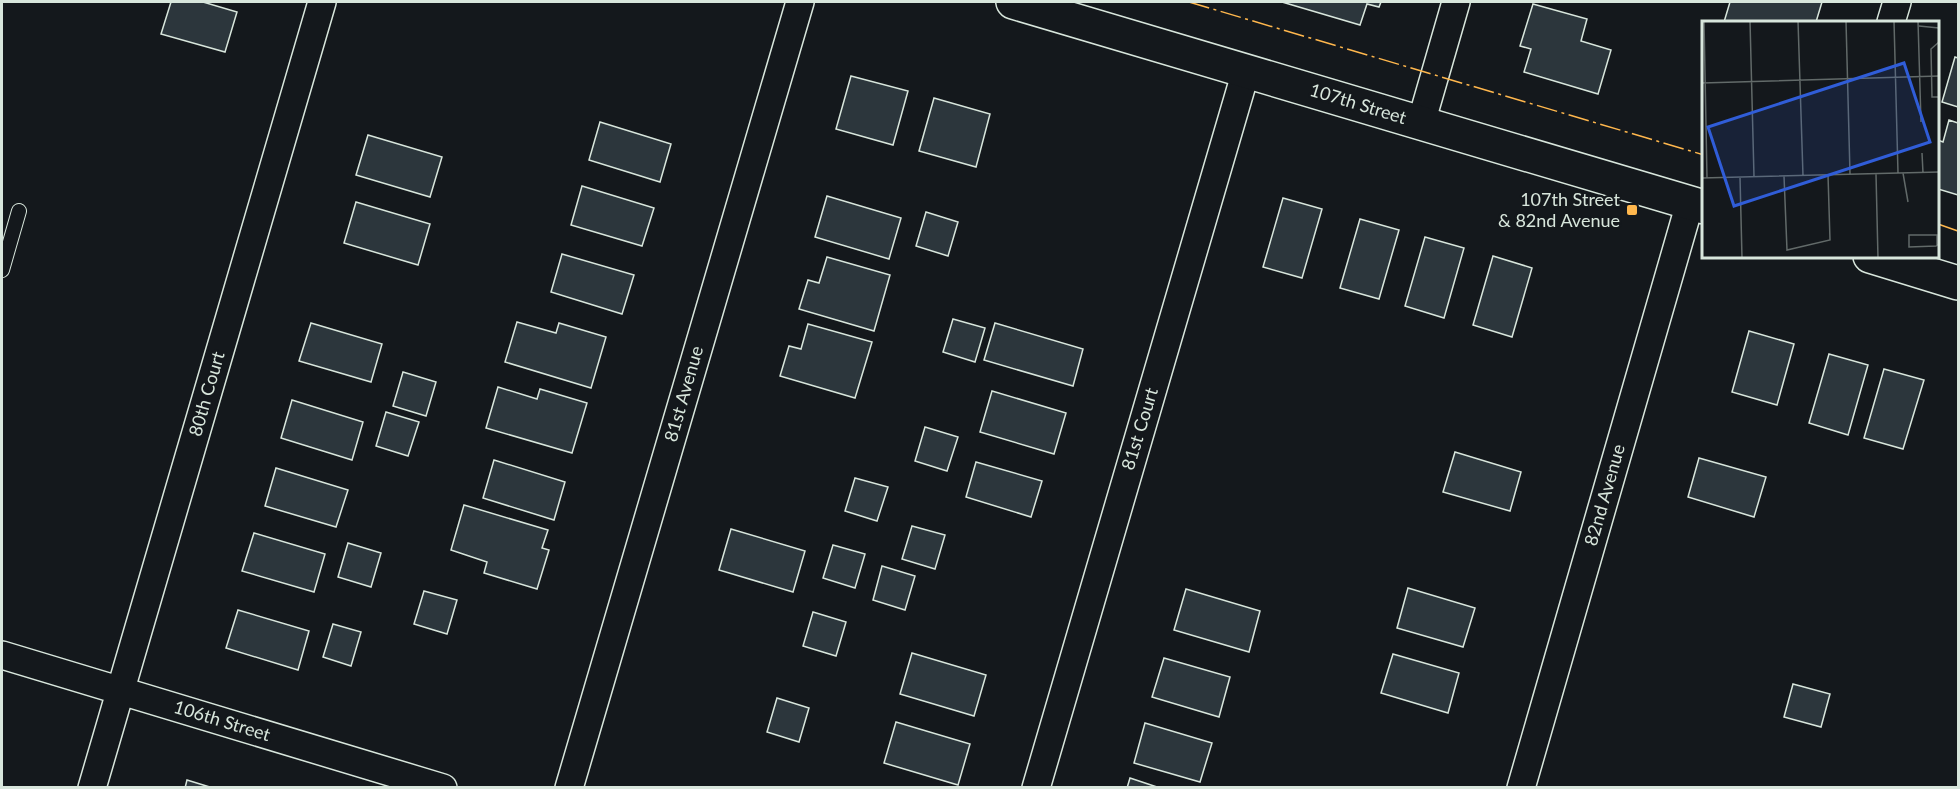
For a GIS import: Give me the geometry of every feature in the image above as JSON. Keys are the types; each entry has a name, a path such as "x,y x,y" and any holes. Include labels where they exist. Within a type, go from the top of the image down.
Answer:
{"street":[{"name":"80th Court","path":"92,788 322,2"},
{"name":"81st Avenue","path":"570,788 801,2"},
{"name":"107th Street","path":"1016,2 1697,205"},
{"path":"1420,123 1456,2"},
{"path":"1891,21 1897,2"},
{"name":"81st Court","path":"1036,788 1246,71"},
{"name":"82nd Avenue","path":"1521,788 1697,205"},
{"path":"1877,258 1959,283"},
{"name":"106th Street","path":"2,655 443,788"}],"lane":[{"path":"2,270 19,211"}],"building":[{"path":"171,2 203,2 237,12 225,52 161,34"},
{"path":"1282,2 1381,2 1379,7 1367,4 1360,25"},
{"path":"1730,2 1822,2 1816,21 1724,21"},
{"path":"1533,4 1587,19 1581,41 1611,50 1598,94 1524,72 1531,49 1520,46"},
{"path":"1955,57 1958,58 1958,107 1942,102"},
{"path":"851,76 908,91 893,145 836,129"},
{"path":"934,98 990,114 976,167 919,151"},
{"path":"1949,120 1958,123 1958,195 1939,189 1939,140 1943,142"},
{"path":"600,122 671,144 660,182 589,160"},
{"path":"368,135 442,157 430,197 356,175"},
{"path":"582,186 654,208 642,246 571,225"},
{"path":"827,196 901,218 889,259 815,237"},
{"path":"1283,198 1322,209 1302,278 1263,267"},
{"path":"356,202 430,224 418,265 344,243"},
{"path":"926,212 958,222 948,256 916,246"},
{"path":"1360,219 1399,230 1379,299 1340,288"},
{"path":"1425,237 1464,248 1444,318 1405,306"},
{"path":"562,254 634,275 622,314 551,292"},
{"path":"1493,256 1532,268 1512,337 1473,325"},
{"path":"827,257 890,275 874,331 799,309 808,280 819,283"},
{"path":"953,319 985,328 975,362 943,352"},
{"path":"517,322 556,333 559,323 606,337 591,388 505,362"},
{"path":"311,323 382,344 371,382 299,361"},
{"path":"995,323 1083,349 1073,386 984,360"},
{"path":"808,324 872,342 855,398 780,376 789,346 801,349"},
{"path":"1749,331 1794,344 1777,405 1732,392"},
{"path":"1829,354 1868,365 1848,435 1809,423"},
{"path":"1884,369 1924,380 1903,449 1864,438"},
{"path":"403,372 436,382 426,416 393,406"},
{"path":"498,387 537,399 540,389 587,403 572,453 486,428"},
{"path":"992,391 1066,413 1054,454 980,432"},
{"path":"292,400 363,422 352,460 281,438"},
{"path":"386,412 419,422 408,456 376,446"},
{"path":"925,427 958,437 947,471 915,461"},
{"path":"1455,452 1521,472 1510,511 1443,492"},
{"path":"1699,458 1766,477 1754,517 1688,497"},
{"path":"494,460 565,482 554,520 483,498"},
{"path":"976,462 1042,481 1031,517 966,497"},
{"path":"276,468 348,490 336,527 265,506"},
{"path":"855,478 888,487 877,521 845,511"},
{"path":"464,505 548,530 542,548 549,550 537,589 484,573 487,562 451,550"},
{"path":"912,526 945,535 935,569 902,559"},
{"path":"731,529 805,551 793,592 719,570"},
{"path":"254,533 325,554 314,592 242,571"},
{"path":"348,543 381,553 371,587 338,577"},
{"path":"833,545 865,554 855,588 823,578"},
{"path":"882,566 915,576 905,610 873,600"},
{"path":"1408,588 1475,608 1463,647 1397,628"},
{"path":"1186,589 1260,611 1249,652 1174,630"},
{"path":"424,591 457,600 447,634 414,624"},
{"path":"238,610 309,631 298,670 226,648"},
{"path":"813,612 846,622 836,656 803,646"},
{"path":"333,624 361,632 351,666 323,657"},
{"path":"912,653 986,675 974,716 900,694"},
{"path":"1393,654 1459,673 1448,713 1381,693"},
{"path":"1164,658 1230,677 1219,717 1152,697"},
{"path":"1793,684 1830,694 1821,727 1784,717"},
{"path":"777,698 809,708 799,742 767,732"},
{"path":"896,722 970,744 958,785 884,763"},
{"path":"1145,723 1212,743 1200,782 1134,763"},
{"path":"1130,778 1160,788 1127,788"},
{"path":"187,780 213,788 185,788"}],"power":[{"path":"1189,2 1702,154"},
{"path":"1939,224 1958,231"}],"place":[{"name":"107th Street & 82nd Avenue","path":"1632,210"}]}
